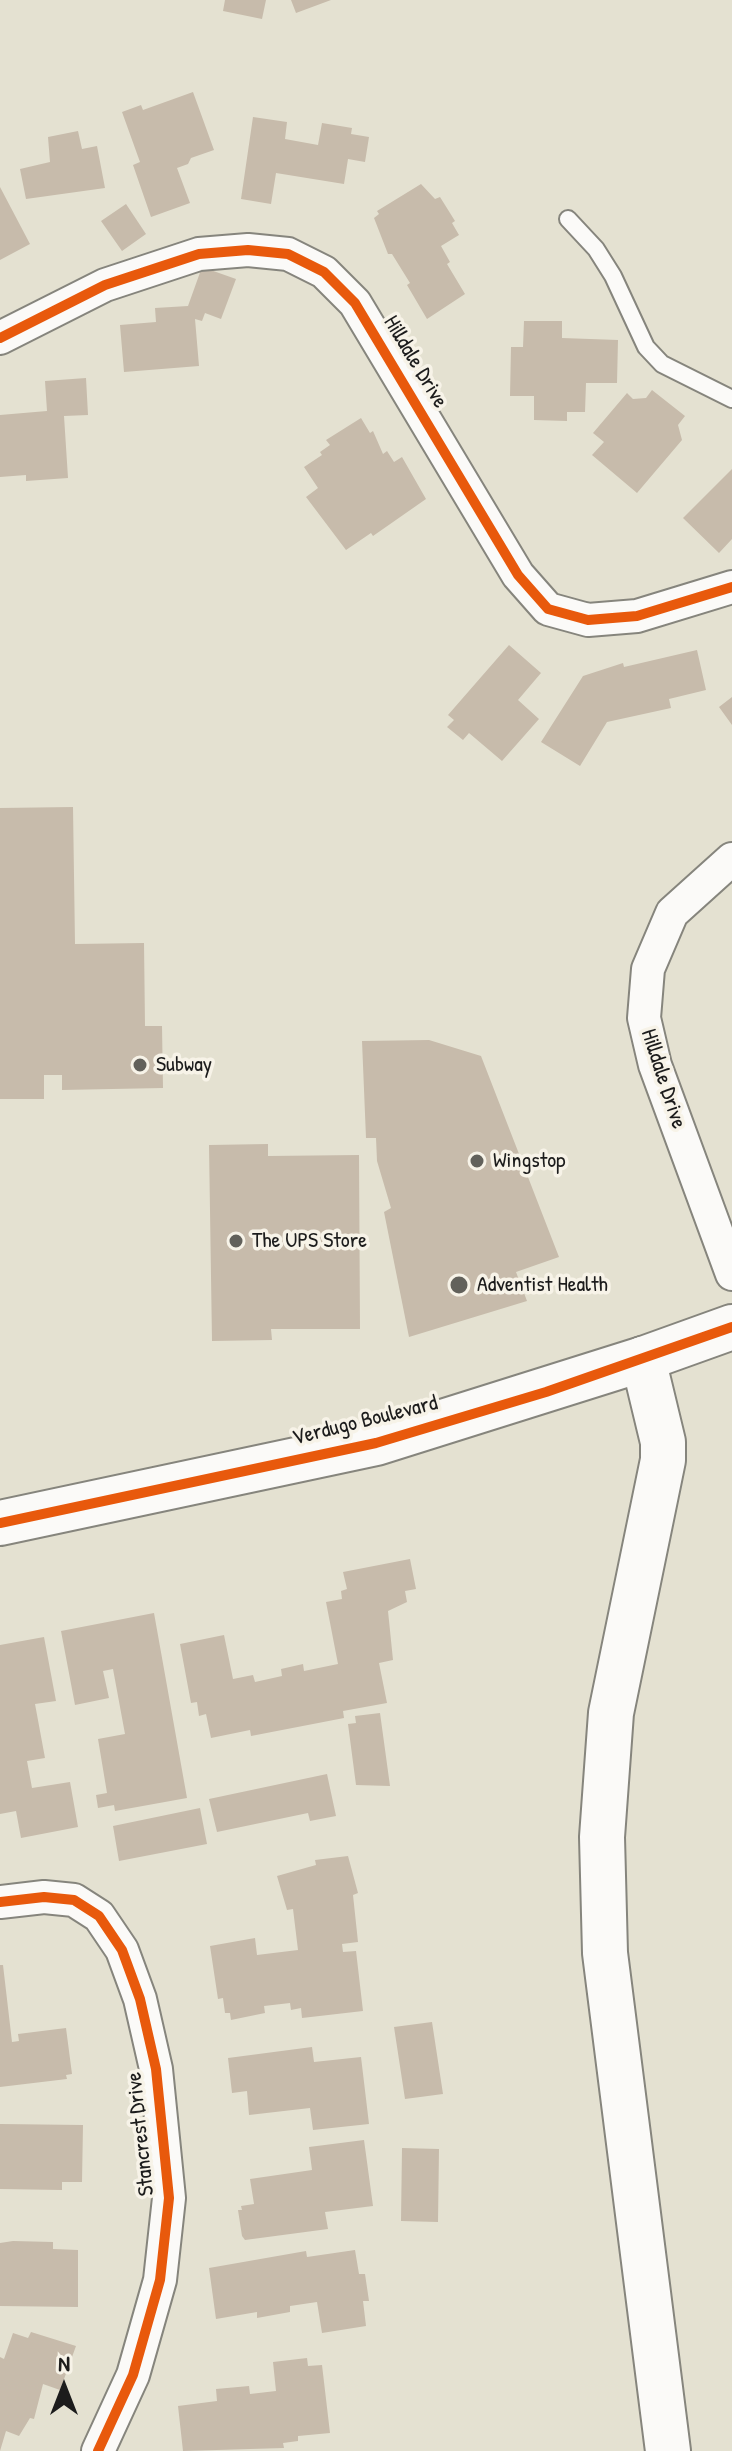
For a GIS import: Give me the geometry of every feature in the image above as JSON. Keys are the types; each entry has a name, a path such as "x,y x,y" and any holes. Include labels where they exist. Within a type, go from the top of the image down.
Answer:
{"main road":[{"name":"Verdugo Boulevard","path":"0,1523 376,1443 643,1359 732,1327"},
{"path":"643,1359 663,1442 663,1460 611,1713 602,1837 607,1968 668,2451"}],"street":[{"name":"Hilldale Drive","path":"0,338 105,285 199,254 248,250 288,254 324,272 355,303 518,575 548,609 588,620 637,616 732,587"},
{"name":"Hilldale Drive","path":"732,859 672,913 648,969 644,1018 655,1065 732,1274"},
{"name":"Stancrest Drive","path":"0,1902 44,1897 74,1900 99,1916 122,1950 140,1999 156,2069 169,2198 160,2280 133,2375 98,2451"}],"lane":[{"path":"568,219 596,249 613,276 646,347 662,364 732,399"}],"building":[{"path":"225,0 266,0 262,19 223,11"},
{"path":"291,0 331,0 296,13"},
{"path":"193,92 214,150 191,158 188,164 177,168 190,203 151,217 133,165 140,162 122,112 141,105 143,110"},
{"path":"253,117 287,122 285,139 318,145 322,123 352,128 351,134 369,137 365,162 348,159 344,184 276,173 271,204 241,199"},
{"path":"78,131 82,149 97,146 105,188 26,199 20,169 50,162 48,137"},
{"path":"421,184 435,199 440,197 455,221 452,223 459,235 441,246 450,262 447,264 465,294 427,319 407,285 410,283 392,254 388,254 374,218 379,214 377,211"},
{"path":"0,187 30,244 0,260"},
{"path":"126,204 146,234 122,251 101,221"},
{"path":"202,267 236,279 221,319 205,313 202,321 195,319 199,366 124,372 120,325 156,322 155,308 188,306"},
{"path":"524,321 562,321 562,338 618,340 617,383 586,383 585,412 567,412 567,421 534,420 534,396 510,396 511,347 523,347"},
{"path":"86,378 88,415 64,416 68,478 26,481 26,475 0,477 0,415 47,411 45,381"},
{"path":"652,390 685,416 678,425 682,440 637,493 592,455 604,442 593,433 627,393 633,399 646,398"},
{"path":"361,418 370,433 373,431 383,454 387,451 394,462 402,457 426,499 373,536 371,533 346,550 306,497 318,488 304,467 322,455 320,452 330,445 326,440"},
{"path":"732,469 732,539 719,553 683,518"},
{"path":"509,645 541,673 518,700 539,719 502,761 469,733 463,740 447,727 454,720 448,715"},
{"path":"697,650 706,690 669,699 671,708 607,722 580,766 541,742 583,676 623,663 624,667"},
{"path":"732,697 732,725 719,707"},
{"path":"73,807 75,944 144,943 145,1026 162,1026 163,1088 62,1090 62,1075 44,1075 44,1099 0,1099 0,808"},
{"path":"429,1040 481,1056 559,1257 516,1272 527,1301 409,1337 384,1212 391,1208 377,1161 376,1138 366,1138 362,1041"},
{"path":"268,1144 268,1156 359,1155 360,1329 271,1329 272,1340 212,1341 209,1145"},
{"path":"410,1559 416,1589 405,1591 407,1602 388,1611 393,1660 379,1663 387,1703 343,1711 344,1718 251,1736 250,1730 211,1738 206,1714 199,1716 197,1702 191,1703 180,1644 224,1635 233,1679 253,1675 255,1682 282,1676 281,1669 303,1664 304,1671 338,1664 326,1602 342,1599 341,1591 347,1589 343,1572"},
{"path":"154,1613 187,1798 115,1811 114,1805 98,1808 96,1795 107,1793 98,1739 125,1734 113,1669 103,1671 109,1698 75,1705 61,1631"},
{"path":"44,1637 56,1701 35,1704 45,1758 27,1761 32,1788 70,1782 78,1827 21,1838 16,1811 0,1814 0,1645"},
{"path":"380,1713 390,1786 356,1785 348,1724 356,1723 355,1716"},
{"path":"327,1774 336,1816 310,1821 308,1813 217,1832 209,1799"},
{"path":"200,1808 207,1844 119,1861 113,1826"},
{"path":"348,1856 358,1893 353,1895 358,1942 342,1944 343,1952 356,1951 363,2011 302,2018 301,2008 291,2010 290,2003 264,2006 265,2013 231,2020 230,2013 225,2013 223,1998 218,1999 210,1946 255,1938 257,1955 298,1950 293,1909 287,1910 277,1876 316,1865 315,1860"},
{"path":"0,1965 3,1965 12,2042 19,2041 18,2034 66,2028 72,2074 66,2075 67,2079 0,2087"},
{"path":"432,2022 443,2094 405,2099 394,2027"},
{"path":"312,2047 314,2062 361,2057 369,2124 313,2130 310,2108 249,2115 247,2091 232,2093 228,2058"},
{"path":"0,2124 83,2125 82,2182 62,2182 62,2190 0,2189"},
{"path":"364,2140 373,2206 325,2212 328,2229 245,2240 238,2210 242,2210 241,2206 254,2204 250,2179 312,2170 309,2147"},
{"path":"402,2148 439,2149 438,2222 401,2221"},
{"path":"53,2242 53,2249 78,2250 78,2307 0,2306 0,2243"},
{"path":"355,2250 359,2274 365,2274 369,2301 363,2301 366,2326 322,2333 317,2302 290,2306 290,2312 257,2318 257,2312 216,2319 209,2268 306,2251 307,2257"},
{"path":"31,2332 76,2346 60,2390 43,2384 34,2419 30,2418 19,2436 6,2431 0,2451 0,2357 4,2359 13,2333 28,2338"},
{"path":"307,2358 308,2366 322,2365 330,2433 298,2436 298,2441 283,2443 284,2448 183,2451 178,2406 217,2401 216,2389 249,2386 250,2394 276,2391 273,2362"}],"cycle path":[{"path":"0,338 105,285 199,254 248,250 288,254 324,272 355,303 518,575 548,609 588,620 637,616 732,587"},
{"path":"0,1523 376,1443 546,1392 732,1327"},
{"path":"0,1902 44,1897 74,1900 99,1916 122,1950 140,1999 156,2069 169,2198 160,2280 133,2375 98,2451"}],"place":[{"name":"Subway","path":"140,1065"},
{"name":"Wingstop","path":"477,1161"},
{"name":"The UPS Store","path":"236,1241"},
{"name":"Adventist Health","path":"459,1285"}]}
